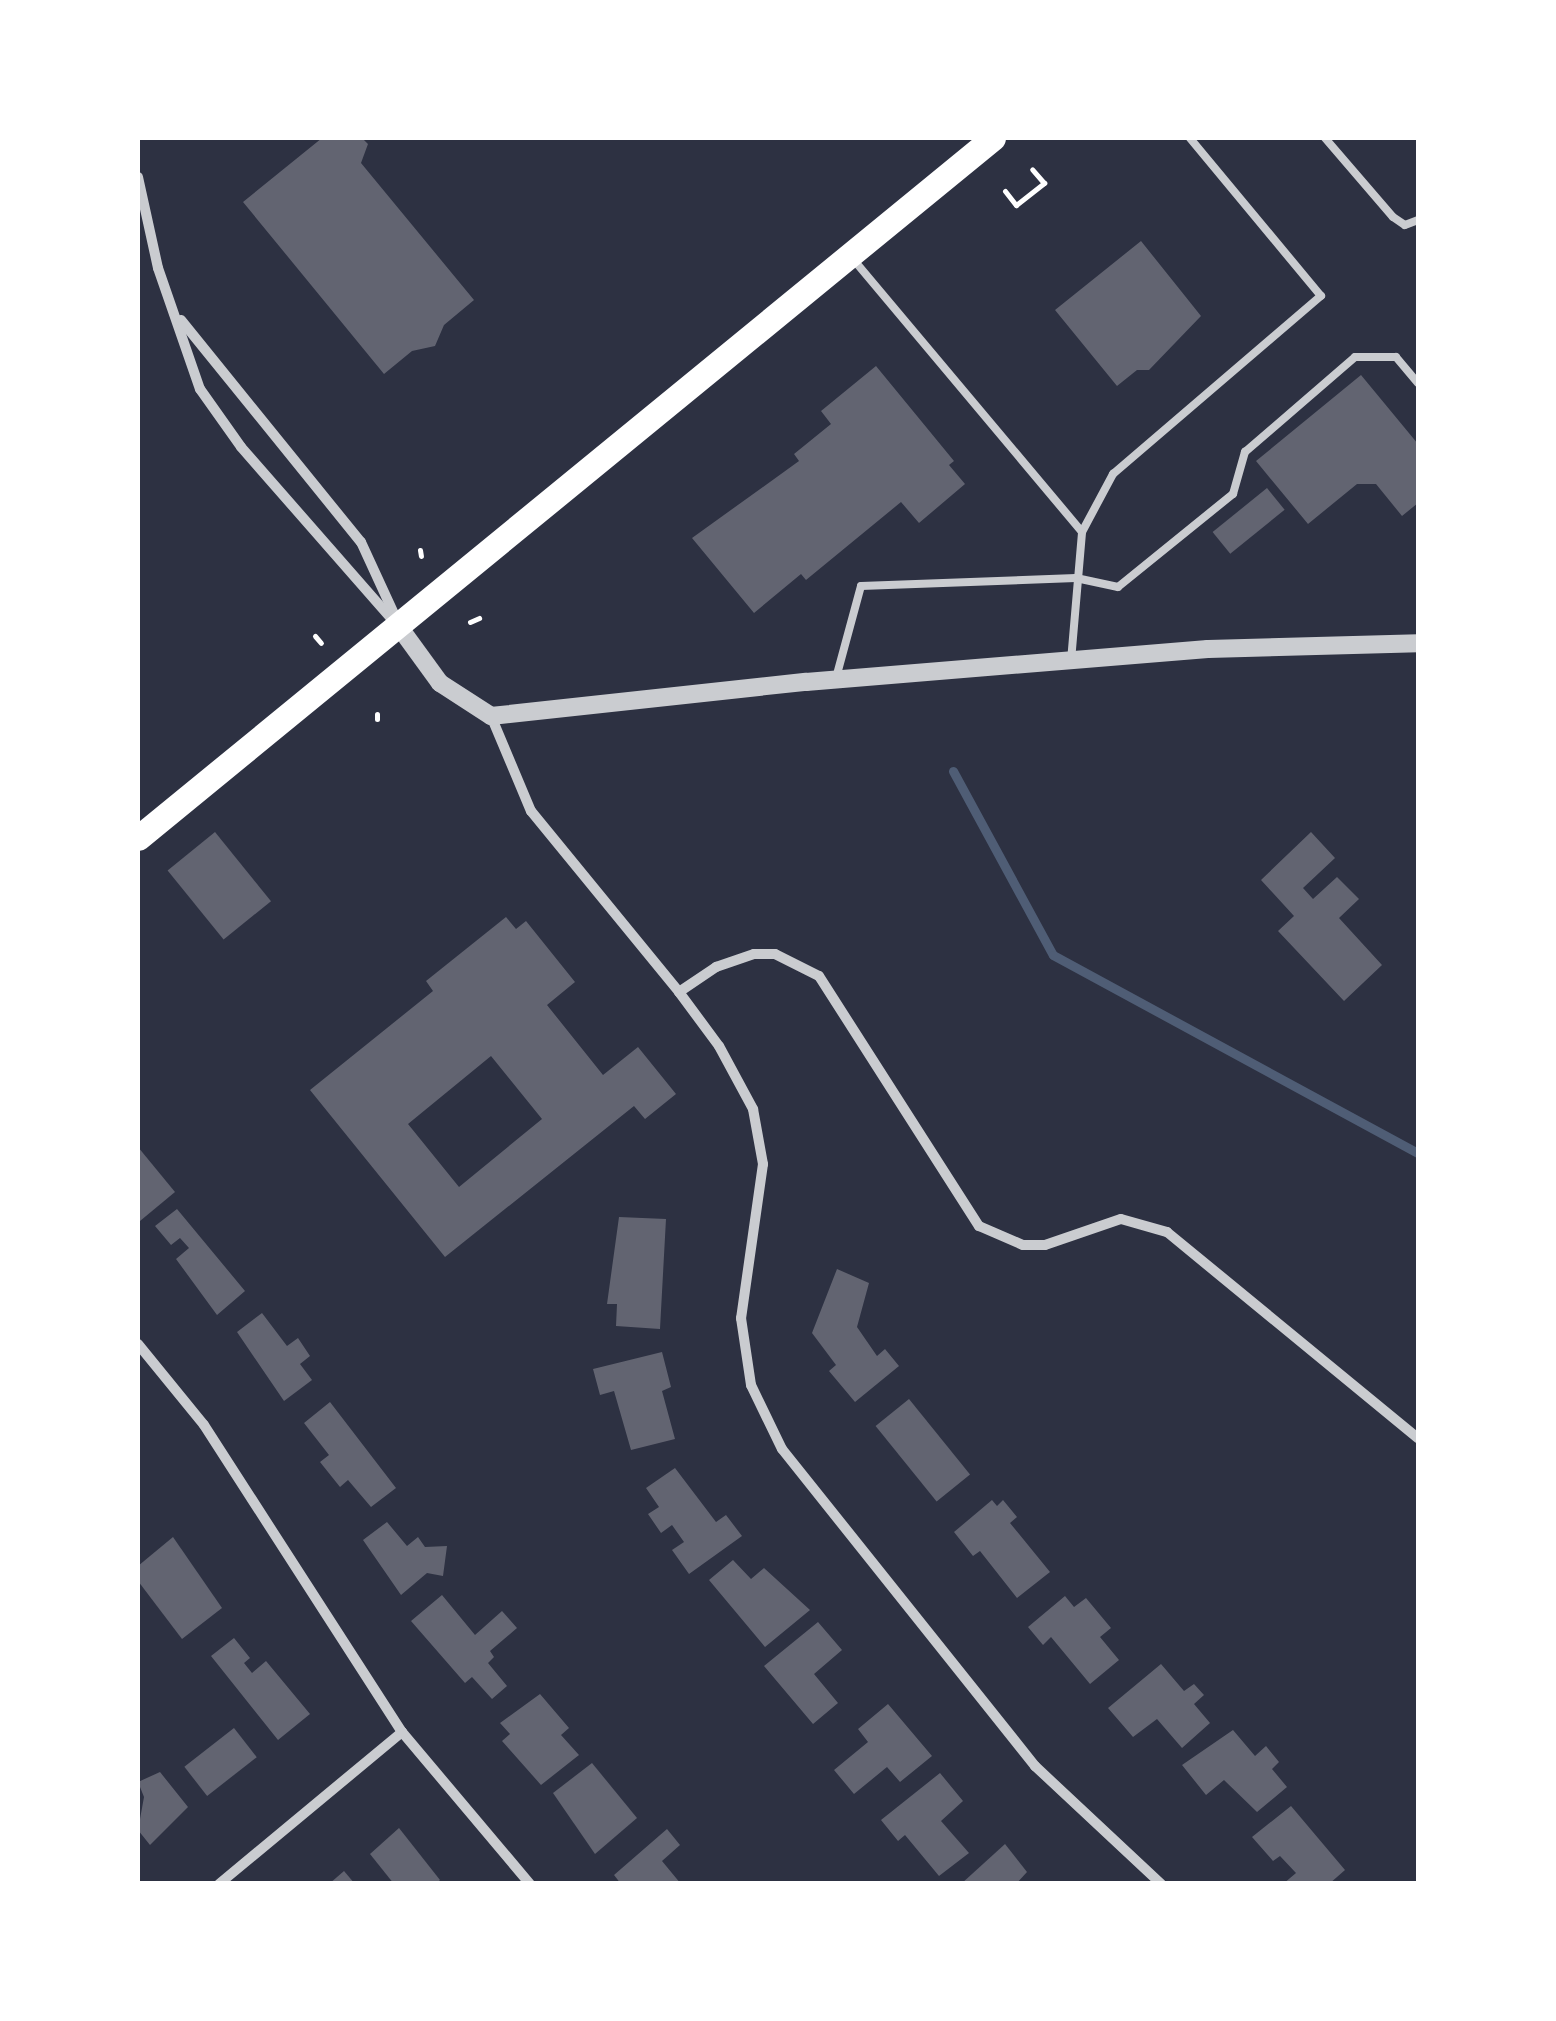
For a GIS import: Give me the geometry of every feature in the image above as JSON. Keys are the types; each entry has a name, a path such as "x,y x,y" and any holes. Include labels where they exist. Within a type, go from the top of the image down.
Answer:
{"main road":[{"path":"138,838 400,628 993,138"}],"street":[{"path":"138,177 200,388 241,447 400,628 440,683 492,716 531,811 679,992 737,1076 760,1135 763,1164 741,1318 750,1385 782,1448 1035,1766 1162,1884"},
{"path":"177,315 362,542 400,628"},
{"path":"492,716 836,679 1071,661 1418,643"},
{"path":"679,992 716,967 754,954 775,954 819,976 979,1226 998,1239 1045,1245 1121,1219 1152,1226 1418,1438"},
{"path":"138,1344 204,1425 402,1732 530,1884"},
{"path":"219,1884 402,1732"}],"lane":[{"path":"1071,661 1082,532 1113,474 1321,296 1190,138"},
{"path":"1325,138 1393,216 1405,224 1418,220"},
{"path":"850,256 1082,532"},
{"path":"836,679 861,586 1076,578 1118,587 1233,494 1246,452 1354,358 1396,358 1418,383"}],"path":[{"path":"1005,191 1016,205 1044,183 1032,169"},
{"path":"470,622 480,618"},
{"path":"315,636 320,642"}],"building":[{"path":"322,138 362,138 368,144 361,163 474,300 444,325 435,346 412,351 384,374 243,202"},
{"path":"1141,241 1201,316 1149,370 1137,370 1117,386 1055,310"},
{"path":"876,366 954,461 949,465 965,484 919,523 901,502 806,580 801,574 754,613 692,538 799,461 794,454 831,424 821,411"},
{"path":"1361,375 1418,444 1418,503 1402,516 1376,484 1357,484 1308,524 1256,461"},
{"path":"1267,488 1285,510 1230,554 1213,532"},
{"path":"215,832 271,901 224,940 168,870"},
{"path":"1311,832 1335,858 1303,888 1313,899 1337,877 1359,899 1339,918 1382,965 1344,1001 1278,931 1294,916 1261,880"},
{"path":"506,917 516,929 526,921 575,982 547,1005 603,1075 638,1047 676,1094 645,1119 634,1106 445,1257 310,1090 433,991 426,981","holes":["491,1056 542,1119 459,1187 408,1124"]},
{"path":"138,1147 175,1192 140,1221 138,1218"},
{"path":"177,1209 245,1291 217,1315 176,1259 189,1248 180,1238 171,1245 155,1226"},
{"path":"619,1217 666,1219 660,1329 616,1326 617,1304 607,1304"},
{"path":"837,1269 869,1283 857,1327 877,1356 885,1349 899,1366 855,1402 829,1371 836,1365 812,1333"},
{"path":"262,1313 287,1346 298,1338 310,1356 300,1364 312,1380 284,1401 237,1332"},
{"path":"662,1352 671,1387 662,1391 675,1439 631,1450 614,1391 600,1395 593,1369"},
{"path":"909,1399 970,1474 937,1501 876,1426"},
{"path":"330,1402 396,1488 371,1507 348,1480 340,1487 320,1462 329,1455 304,1423"},
{"path":"675,1468 716,1522 726,1515 742,1536 689,1574 672,1550 684,1542 672,1525 661,1533 648,1514 659,1507 646,1488"},
{"path":"992,1500 997,1506 1003,1500 1017,1517 1010,1523 1050,1572 1017,1598 980,1551 973,1556 954,1532"},
{"path":"387,1522 407,1546 418,1537 425,1547 447,1546 443,1576 427,1573 401,1595 363,1540"},
{"path":"173,1537 222,1608 182,1639 138,1581 138,1566"},
{"path":"733,1560 751,1579 764,1568 810,1610 765,1647 709,1580"},
{"path":"442,1595 475,1635 502,1611 517,1628 490,1651 494,1657 488,1663 507,1686 492,1699 472,1677 465,1683 411,1621"},
{"path":"1065,1596 1074,1607 1086,1598 1111,1628 1100,1637 1119,1660 1090,1684 1051,1637 1043,1645 1028,1627"},
{"path":"818,1622 842,1650 814,1674 838,1703 813,1724 764,1666"},
{"path":"234,1638 250,1658 244,1663 252,1673 266,1661 310,1714 278,1740 211,1656"},
{"path":"1161,1664 1184,1691 1194,1684 1204,1695 1194,1704 1210,1723 1182,1748 1157,1719 1133,1737 1108,1708"},
{"path":"540,1694 569,1728 561,1735 579,1755 541,1785 502,1741 510,1734 500,1723"},
{"path":"888,1704 932,1756 900,1782 887,1767 854,1794 834,1770 868,1742 858,1729"},
{"path":"234,1728 257,1757 207,1796 184,1767"},
{"path":"1233,1730 1255,1756 1266,1746 1279,1762 1272,1769 1287,1787 1257,1812 1224,1780 1206,1795 1182,1765"},
{"path":"592,1763 637,1818 595,1854 553,1793"},
{"path":"160,1772 188,1807 150,1845 138,1830 144,1797 138,1782"},
{"path":"940,1773 963,1801 941,1821 969,1853 939,1876 905,1835 898,1841 881,1820"},
{"path":"1291,1806 1345,1870 1329,1884 1283,1884 1296,1873 1280,1856 1273,1861 1252,1837"},
{"path":"399,1828 440,1880 436,1884 394,1884 370,1854"},
{"path":"667,1829 680,1845 662,1861 681,1884 621,1884 614,1875"},
{"path":"1005,1844 1027,1872 1016,1884 961,1884"},
{"path":"344,1871 355,1884 329,1884"}],"waterway":[{"path":"953,771 1053,955 1418,1153"}]}
